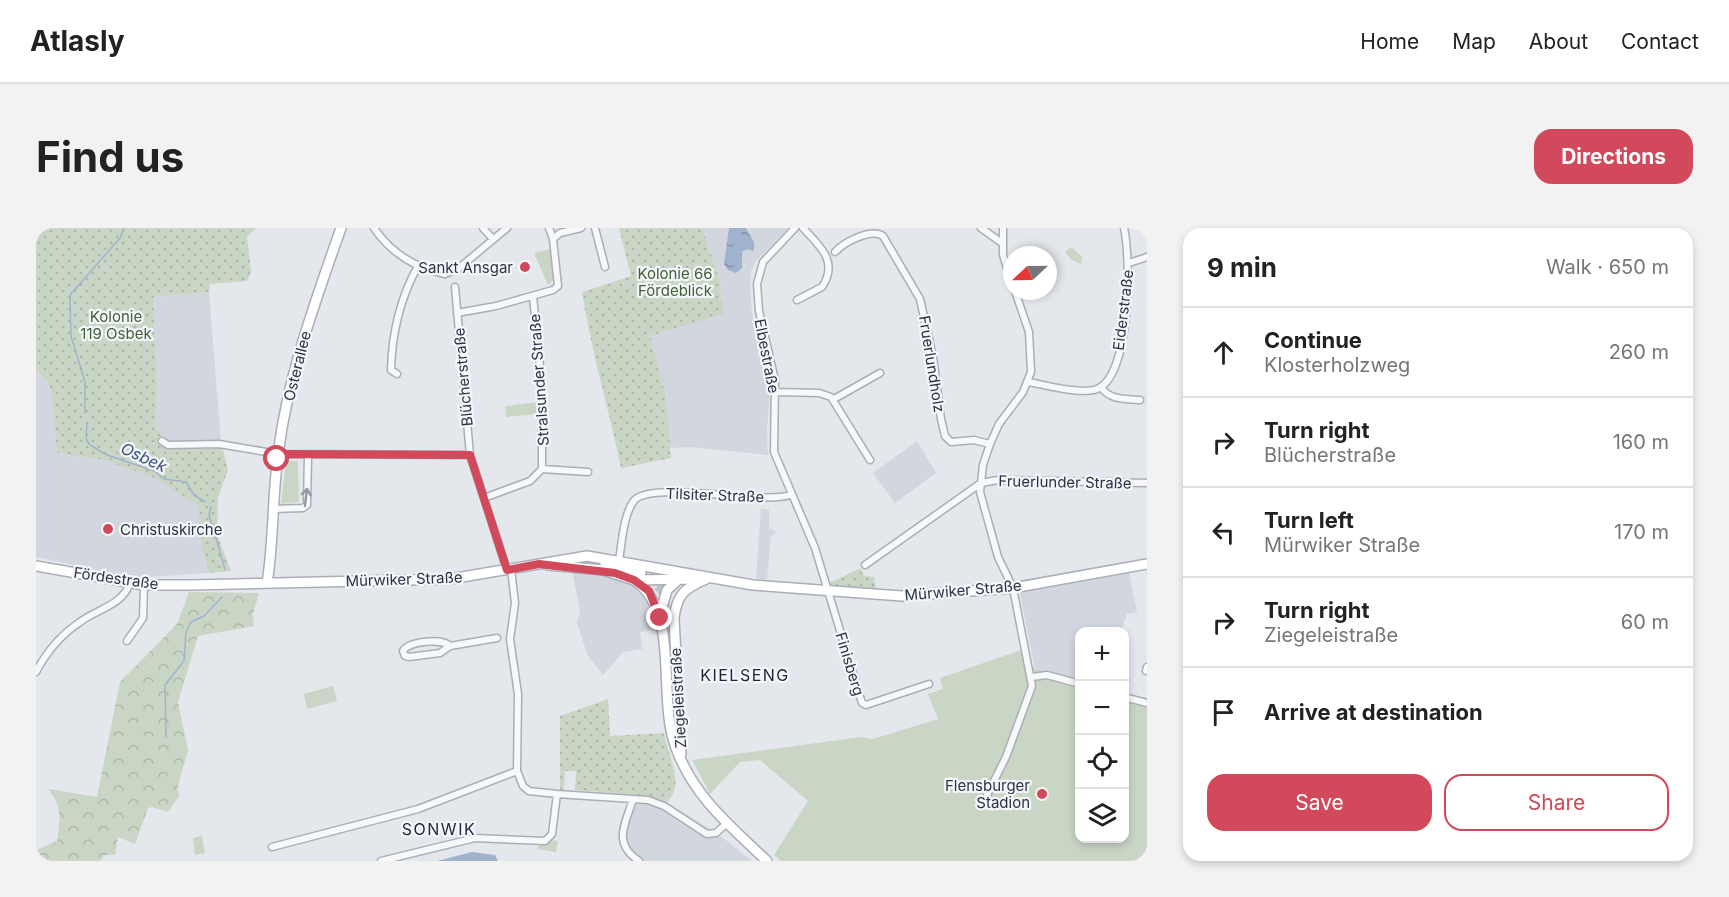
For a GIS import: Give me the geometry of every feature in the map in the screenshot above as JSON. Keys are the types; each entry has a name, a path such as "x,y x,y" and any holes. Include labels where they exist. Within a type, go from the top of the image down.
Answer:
{"main road":[{"name":"Osterallee","path":"267,583 278,454 311,314 341,228"},
{"name":"Mürwiker Straße","path":"267,583 450,579 588,556 619,560 702,578 828,592 926,596 1013,588 1147,564"},
{"path":"567,558 637,576"},
{"name":"Mürwiker Straße","path":"539,564 678,580 702,578"},
{"name":"Fördestraße","path":"36,566 144,585 267,583"},
{"name":"Ziegeleistraße","path":"637,576 664,615"},
{"name":"Ziegeleistraße","path":"682,763 674,618 681,592 702,578"},
{"name":"Ziegeleistraße","path":"678,580 667,590 664,615 667,707 675,746 682,763 704,800 726,824"},
{"path":"726,824 767,861"}],"street":[{"path":"374,228 397,253 418,266 445,274 454,272 492,238 507,228"},
{"path":"483,228 492,238"},
{"path":"457,313 532,296 558,286 553,239 549,228"},
{"path":"553,239 560,233 581,228"},
{"path":"595,228 605,267"},
{"name":"Elbestraße","path":"790,495 774,452 776,392 756,298 763,262 795,228"},
{"path":"797,300 822,287 829,262 826,253 803,228"},
{"path":"981,228 1002,243"},
{"path":"1003,228 1003,253"},
{"name":"Eiderstraße","path":"1101,387 1119,354 1127,303 1129,263 1124,228"},
{"name":"Fruerlundholz","path":"835,252 845,243 872,232 883,236 920,299 932,347 937,400 945,436 951,442 974,440 990,444"},
{"path":"1129,263 1147,257"},
{"path":"397,374 391,370 396,324 405,291 418,266"},
{"name":"Blücherstraße","path":"455,287 470,455 509,570 515,603 510,639 518,694 517,771"},
{"name":"Stralsunder Straße","path":"484,498 531,481 542,469 542,388 532,296"},
{"path":"986,797 1006,758 1030,694 1032,677 1013,588 998,557 986,519 981,483 990,444 999,424 1029,382 1032,360 1029,332 1018,300"},
{"path":"834,399 880,373"},
{"path":"1029,382 1090,391 1101,387 1109,395 1117,398 1140,400"},
{"path":"776,392 819,393 834,399 870,460"},
{"path":"162,441 168,444 219,444 278,454 470,455"},
{"path":"273,509 303,508 307,504 308,455"},
{"path":"542,469 588,472"},
{"name":"Fruerlunder Straße","path":"865,565 981,483 998,480 1147,483"},
{"name":"Tilsiter Straße","path":"619,560 631,505 641,496 682,492 736,497 790,495"},
{"path":"790,495 815,548 828,592"},
{"path":"36,672 49,651 70,630 121,599 130,582"},
{"path":"127,641 143,618 144,585"},
{"name":"Finisberg","path":"828,592 862,703 866,705 929,684"},
{"path":"450,646 446,642 438,641 408,646 403,651 409,657 440,653 450,646 499,638 510,639"},
{"path":"1032,677 1047,675 1075,683"},
{"path":"1129,698 1147,703"},
{"path":"272,847 418,809 517,771 519,780 529,791 648,800 664,806 707,834 716,833 726,824"},
{"path":"381,861 475,838 545,841 552,834 557,794"},
{"path":"633,799 622,840 628,852 639,861"}],"shaded area":[{"path":"702,228 789,228 756,261 751,271 752,314 770,390 768,455 690,447 670,448 666,397 649,336 724,314 719,277"},
{"path":"209,292 221,442 166,442 155,424 157,391 153,297"},
{"path":"36,369 49,384 52,395 57,453 104,460 152,477 199,505 201,544 209,573 135,578 36,557"},
{"path":"917,441 936,473 895,503 873,473"},
{"path":"761,508 769,510 769,528 777,532 771,536 767,580 756,578"},
{"path":"1127,563 1137,612 1127,614 1122,627 1075,627 1075,683 1035,669 1018,584"},
{"path":"572,570 597,572 628,581 643,594 652,609 656,629 640,632 642,649 623,652 603,675 587,654 577,622 580,612"},
{"path":"637,795 667,802 722,837 752,861 643,861 628,849 625,839"}],"green space":[{"name":"Kolonie 119 Osbek","path":"36,228 257,228 247,236 251,272 247,281 210,284 209,292 153,297 157,391 155,424 166,442 221,442 228,470 218,497 217,534 231,571 209,573 201,544 198,505 152,477 104,460 57,453 52,395 49,384 36,369"},
{"name":"Kolonie 66 Fördeblick","path":"619,228 702,228 719,277 724,314 650,336 666,397 671,458 621,468 582,292 631,276"},
{"path":"1071,247 1082,257 1081,264 1072,260 1065,252"},
{"path":"551,249 555,278 548,285 534,253"},
{"path":"538,402 539,414 506,417 505,406"},
{"path":"286,461 298,461 299,502 281,504"},
{"path":"861,568 864,576 874,577 876,589 831,586 829,583"},
{"path":"189,592 259,593 253,614 254,626 198,636 178,702 188,750 178,786 179,796 168,812 148,808 135,844 118,837 115,855 105,855 100,861 36,861 36,850 57,841 58,807 48,789 97,797 120,682 177,624"},
{"path":"1022,650 1035,669 1075,683 1075,843 1129,843 1129,697 1147,703 1147,861 781,861 774,855 808,801 760,760 740,762 710,794 692,760 861,737 873,739 938,719 928,694 943,689 940,678"},
{"path":"333,686 337,701 307,709 304,694"},
{"path":"608,699 610,736 664,733 675,779 675,787 667,802 637,795 575,790 576,771 565,771 564,790 560,790 560,716"},
{"path":"202,836 205,853 195,855 193,838"},
{"path":"551,840 558,841 556,852 538,849 538,846"}],"water":[{"path":"729,228 746,228 754,242 754,251 747,249 742,252 742,268 736,273 728,270 724,264"},
{"path":"472,852 495,855 498,861 437,861"}],"waterway":[{"name":"Osbek","path":"85,413 85,382 71,336 70,295 120,238 124,228"},
{"name":"Osbek","path":"87,423 86,439 90,445 107,455 154,471 164,479 186,482 194,495 205,502"},
{"name":"Osbek","path":"211,507 209,515 225,569"},
{"name":"Osbek","path":"166,737 165,685 184,661 186,632 191,622 204,616 222,597"}],"tunnel":[{"path":"649,576 663,592 668,616"}],"place":[{"name":"Sankt Ansgar","path":"525,267"},
{"name":"Christuskirche","path":"108,529"},
{"name":"Flensburger Stadion","path":"1042,794"}],"district":[{"name":"KIELSENG","path":"745,675"},
{"name":"SONWIK","path":"439,829"}],"route":[{"path":"277,459 278,454 470,455 507,570 539,564 615,573 634,580 649,591 656,602 660,618"}]}
